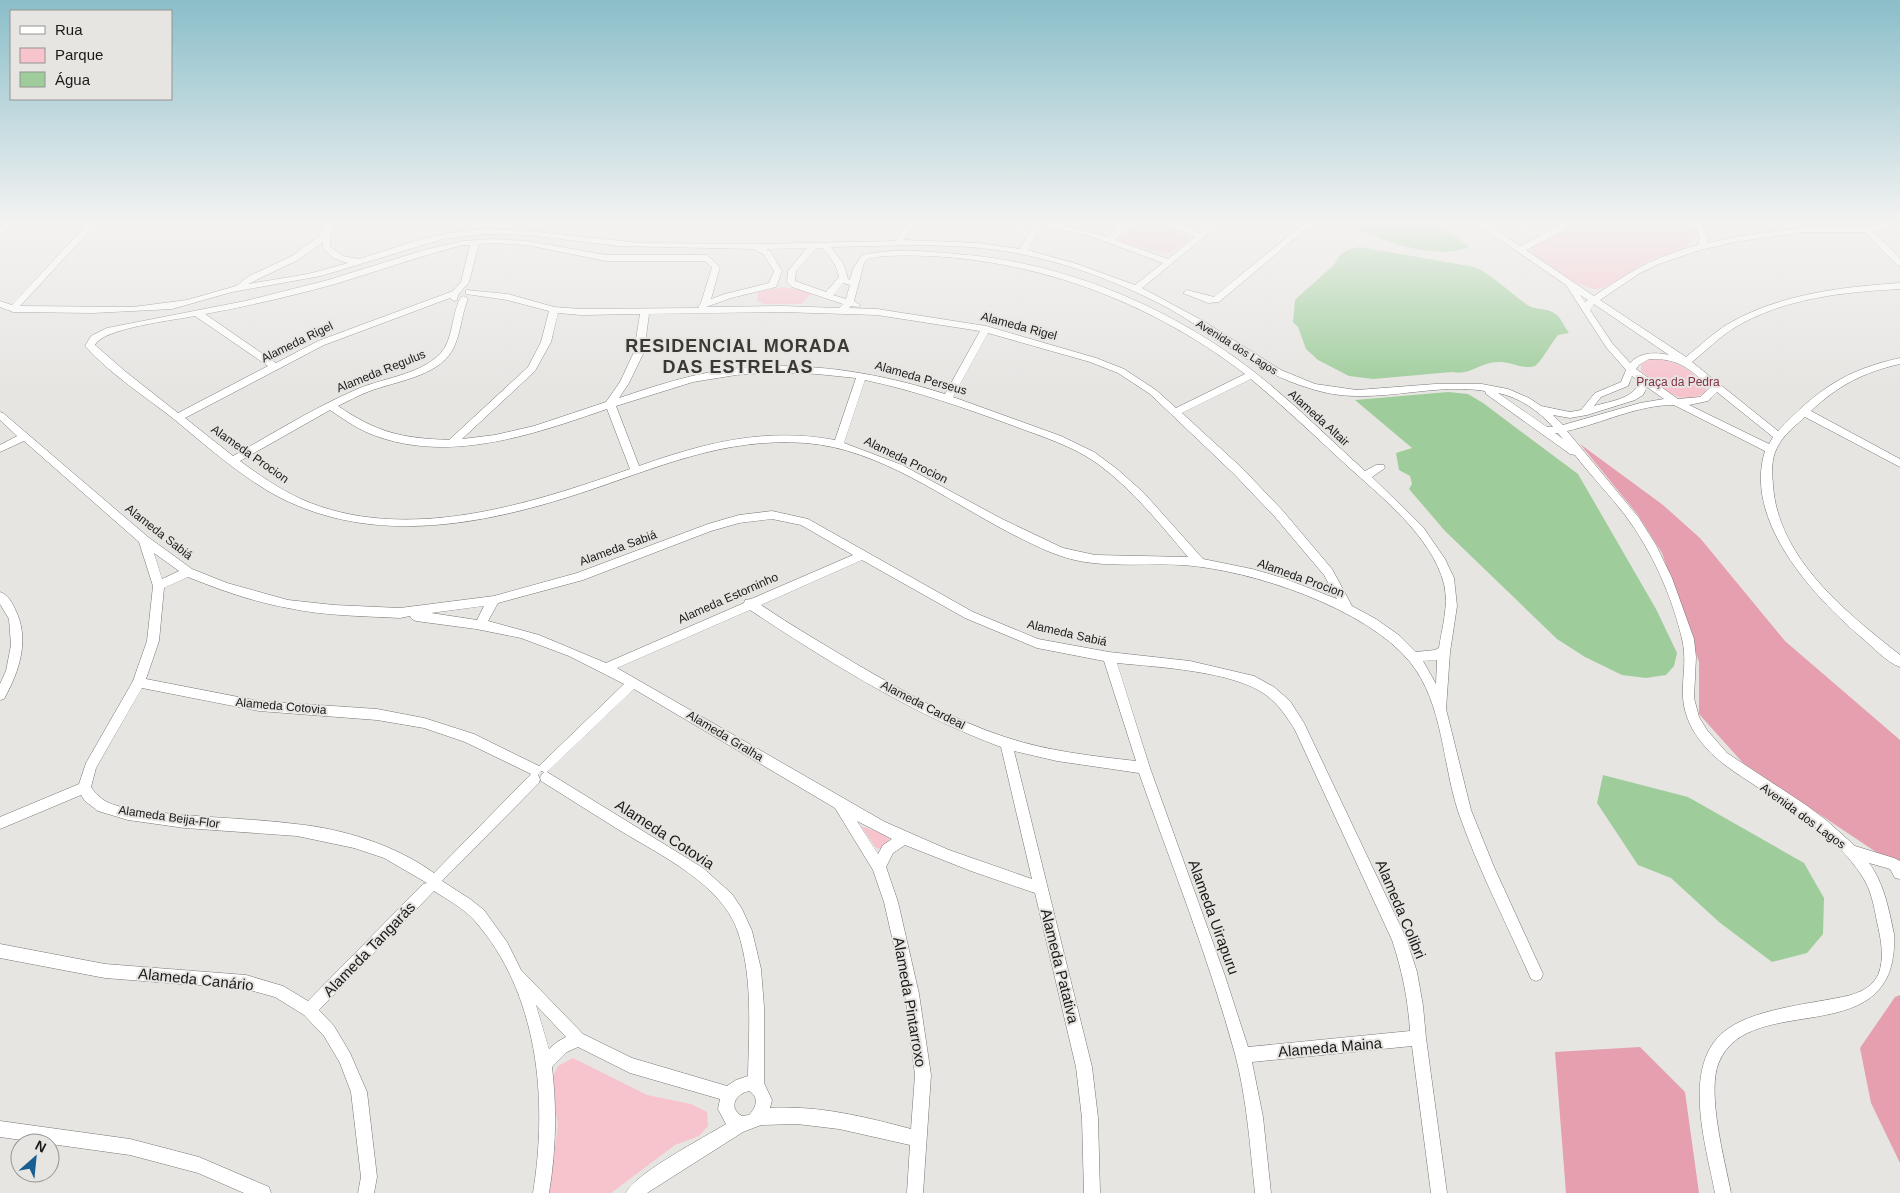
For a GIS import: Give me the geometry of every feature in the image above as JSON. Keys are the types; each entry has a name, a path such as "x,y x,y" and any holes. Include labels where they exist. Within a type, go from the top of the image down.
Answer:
{"street":[{"path":"13,309 41,279"},
{"path":"0,304 13,309 128,309 171,306 197,301 240,288 245,281 250,279"},
{"name":"Avenida dos Lagos","path":"240,288 293,279"},
{"path":"198,314 342,279"},
{"name":"Alameda Regulus","path":"232,461 365,389 423,368 441,358 447,351 452,339 465,279"},
{"path":"711,306 714,279"},
{"path":"774,286 776,279"},
{"path":"790,279 794,285"},
{"name":"Alameda Altair","path":"850,303 855,279"},
{"name":"Alameda Altair","path":"1068,279 1110,293 1179,327 1251,375 1364,476 1420,533 1445,571 1452,595 1444,651 1441,715"},
{"name":"Avenida dos Lagos","path":"1112,279 1138,288 1202,324 1264,365 1306,384 1327,390 1362,394 1466,386 1492,388 1508,393 1541,409 1562,429 1582,458 1634,519 1653,549 1688,641 1690,654 1688,689 1695,723 1710,744 1723,757 1830,832 1851,851 1867,871 1877,891 1889,947 1886,973 1881,985 1871,994 1851,1003 1796,1012 1735,1032 1720,1046 1711,1060 1707,1081 1710,1119 1723,1193"},
{"path":"1138,288 1149,279"},
{"path":"1187,293 1208,300 1216,300 1242,279"},
{"path":"1564,279 1686,362 1778,436"},
{"path":"1564,279 1586,309 1604,339 1630,369 1673,400 1771,449"},
{"path":"1586,309 1595,300 1627,279"},
{"path":"828,295 841,280 854,285"},
{"path":"713,282 716,290 728,296"},
{"path":"711,306 728,296 753,289 794,285 877,312"},
{"path":"1686,362 1729,327 1766,310 1857,289 1900,286"},
{"path":"753,289 751,298 758,309"},
{"path":"805,309 814,300 813,291"},
{"name":"Alameda Rigel","path":"178,417 274,366 339,335 432,302 461,295 488,294 508,297 554,310 605,313 693,310 711,306 877,312 986,329 1053,347 1121,371 1154,392 1238,471 1278,514 1328,572 1348,610"},
{"path":"842,310 850,303"},
{"path":"452,442 532,369 546,342 554,310"},
{"path":"636,472 610,404 624,383 639,352 645,312"},
{"path":"198,314 274,366"},
{"name":"Alameda Procion","path":"198,314 122,327 98,335 91,341 92,349 232,461 275,490 306,505 356,518 394,522 457,520 496,514 528,506 636,472 681,454 746,439 785,438 838,445 886,462 1020,533 1063,552 1093,559 1199,562 1266,578 1330,601 1382,629 1414,657 1435,694 1453,773 1464,808 1536,974"},
{"path":"948,397 986,329"},
{"path":"1588,412 1598,395 1625,384 1630,369 1635,362 1648,356 1665,357 1686,362"},
{"path":"1900,361 1852,374 1824,392 1778,436 1771,449 1766,484 1769,503 1790,550 1836,607 1872,640 1900,662"},
{"name":"Alameda Perseus","path":"331,406 361,426 389,436 404,440 452,442 480,440 524,432 648,391 719,374 765,370 805,370 862,375 948,397 1064,442 1099,460 1140,495 1199,562"},
{"path":"838,445 862,375"},
{"path":"1177,412 1251,375"},
{"path":"1524,415 1532,409 1570,415 1588,412 1632,398 1640,393 1645,381"},
{"path":"624,383 634,389 648,391"},
{"name":"Avenida dos Lagos","path":"1466,386 1488,392 1524,415 1582,458"},
{"path":"1546,431 1562,429 1642,406 1673,400 1699,401 1706,398 1717,386"},
{"path":"1632,398 1642,406"},
{"path":"1588,412 1601,418"},
{"path":"1804,412 1900,464"},
{"name":"Alameda Sabiá","path":"0,415 144,540 188,572 225,587 288,604 334,610 400,613 494,600 579,577 656,550 708,528 758,516 789,517 804,522 970,616 1037,643 1109,657 1190,666 1225,673 1250,680 1270,691"},
{"path":"471,425 471,433 480,440"},
{"path":"0,449 23,436"},
{"path":"1364,476 1380,468"},
{"path":"1169,560 1175,550 1177,537"},
{"path":"0,823 84,788 90,767 139,682 153,641 159,586 144,540"},
{"name":"Alameda Estorninho","path":"606,668 749,603 863,555"},
{"path":"159,586 188,572"},
{"path":"0,596 12,613 18,639 15,665 0,695"},
{"path":"481,625 485,613 494,600"},
{"name":"Alameda Cardeal","path":"749,603 803,638 899,694 952,722 1006,742 1072,758 1144,768"},
{"name":"Alameda Gralha","path":"400,613 481,625 534,638 606,668 839,804 904,838 976,867 1040,888"},
{"path":"1414,657 1437,655 1444,651"},
{"name":"Alameda Uirapuru","path":"1109,657 1144,768 1218,976 1243,1055 1255,1117 1263,1193"},
{"name":"Alameda Cotovia","path":"139,682 231,702 278,708 353,712 416,720 464,734 486,743 540,773 688,866 716,888 739,915 745,930 752,959 757,1002 756,1086"},
{"name":"Alameda Tangarás","path":"310,1010 540,773 633,683"},
{"name":"Alameda Colibri","path":"1270,691 1286,706 1300,727 1399,938 1410,972 1416,1006 1418,1038 1439,1193"},
{"name":"Alameda Patativa","path":"1006,742 1084,1067 1090,1118 1092,1193"},
{"name":"Alameda Beija-Flor","path":"84,788 90,798 103,807 128,814 186,822 297,830 354,842 388,853 434,882 478,914 495,936 515,971 534,1023 544,1064 546,1118 541,1193"},
{"name":"Alameda Pintarroxo","path":"839,804 879,867 891,902 913,1003 923,1075 915,1193"},
{"path":"879,867 888,849 904,838"},
{"path":"1851,851 1894,864 1900,874"},
{"name":"Alameda Canário","path":"0,950 10,954 105,970 246,982 278,991 310,1010 329,1031 337,1044 359,1092 369,1177 366,1193"},
{"path":"515,971 578,1039 630,1065 729,1094"},
{"name":"Alameda Maina","path":"1243,1055 1418,1038"},
{"path":"544,1064 562,1047 578,1039"},
{"path":"758,1117 764,1100 763,1094 756,1086 750,1084 739,1086 729,1094 727,1114 730,1119 741,1124 747,1124 758,1117 781,1114 840,1122 919,1139"},
{"path":"634,1193 647,1182 741,1124"},
{"path":"0,1129 130,1147 199,1165 263,1193"}],"green space":[{"path":"1570,279 1620,279 1602,288 1596,289 1582,285"},
{"path":"784,287 810,292 811,295 801,304 763,304 757,300 758,292"},
{"name":"Praça da Pedra","path":"1651,359 1674,363 1688,370 1706,387 1705,392 1696,397 1688,398 1671,394 1641,371 1641,364"},
{"path":"861,826 886,835 890,839 880,849 876,848"},
{"path":"573,1058 647,1095 691,1104 707,1112 708,1126 699,1136 675,1145 611,1193 549,1193 558,1125 551,1081 558,1066"}],"shaded area":[{"path":"1580,444 1663,505 1700,538 1785,641 1900,740 1900,868 1743,763 1699,714 1699,662 1662,553 1638,515"},
{"path":"1900,995 1900,1163 1871,1103 1860,1048 1895,997"},
{"path":"1640,1047 1685,1092 1699,1193 1566,1193 1555,1052"}],"water":[{"path":"1319,279 1494,279 1529,306 1555,314 1560,318 1569,333 1558,335 1537,364 1531,367 1493,362 1459,373 1373,379 1349,376 1318,360 1306,349 1298,327 1293,322 1295,300"},
{"path":"1448,392 1468,394 1483,403 1578,474 1656,609 1677,653 1674,666 1666,675 1646,678 1622,675 1585,657 1557,639 1445,531 1409,489 1412,484 1410,476 1399,470 1396,453 1412,448 1355,400"},
{"path":"1603,775 1688,797 1804,863 1824,898 1823,934 1807,953 1772,962 1719,922 1671,878 1638,865 1597,803"}],"district":[{"name":"RESIDENCIAL MORADA DAS ESTRELAS","path":"738,356"}]}
